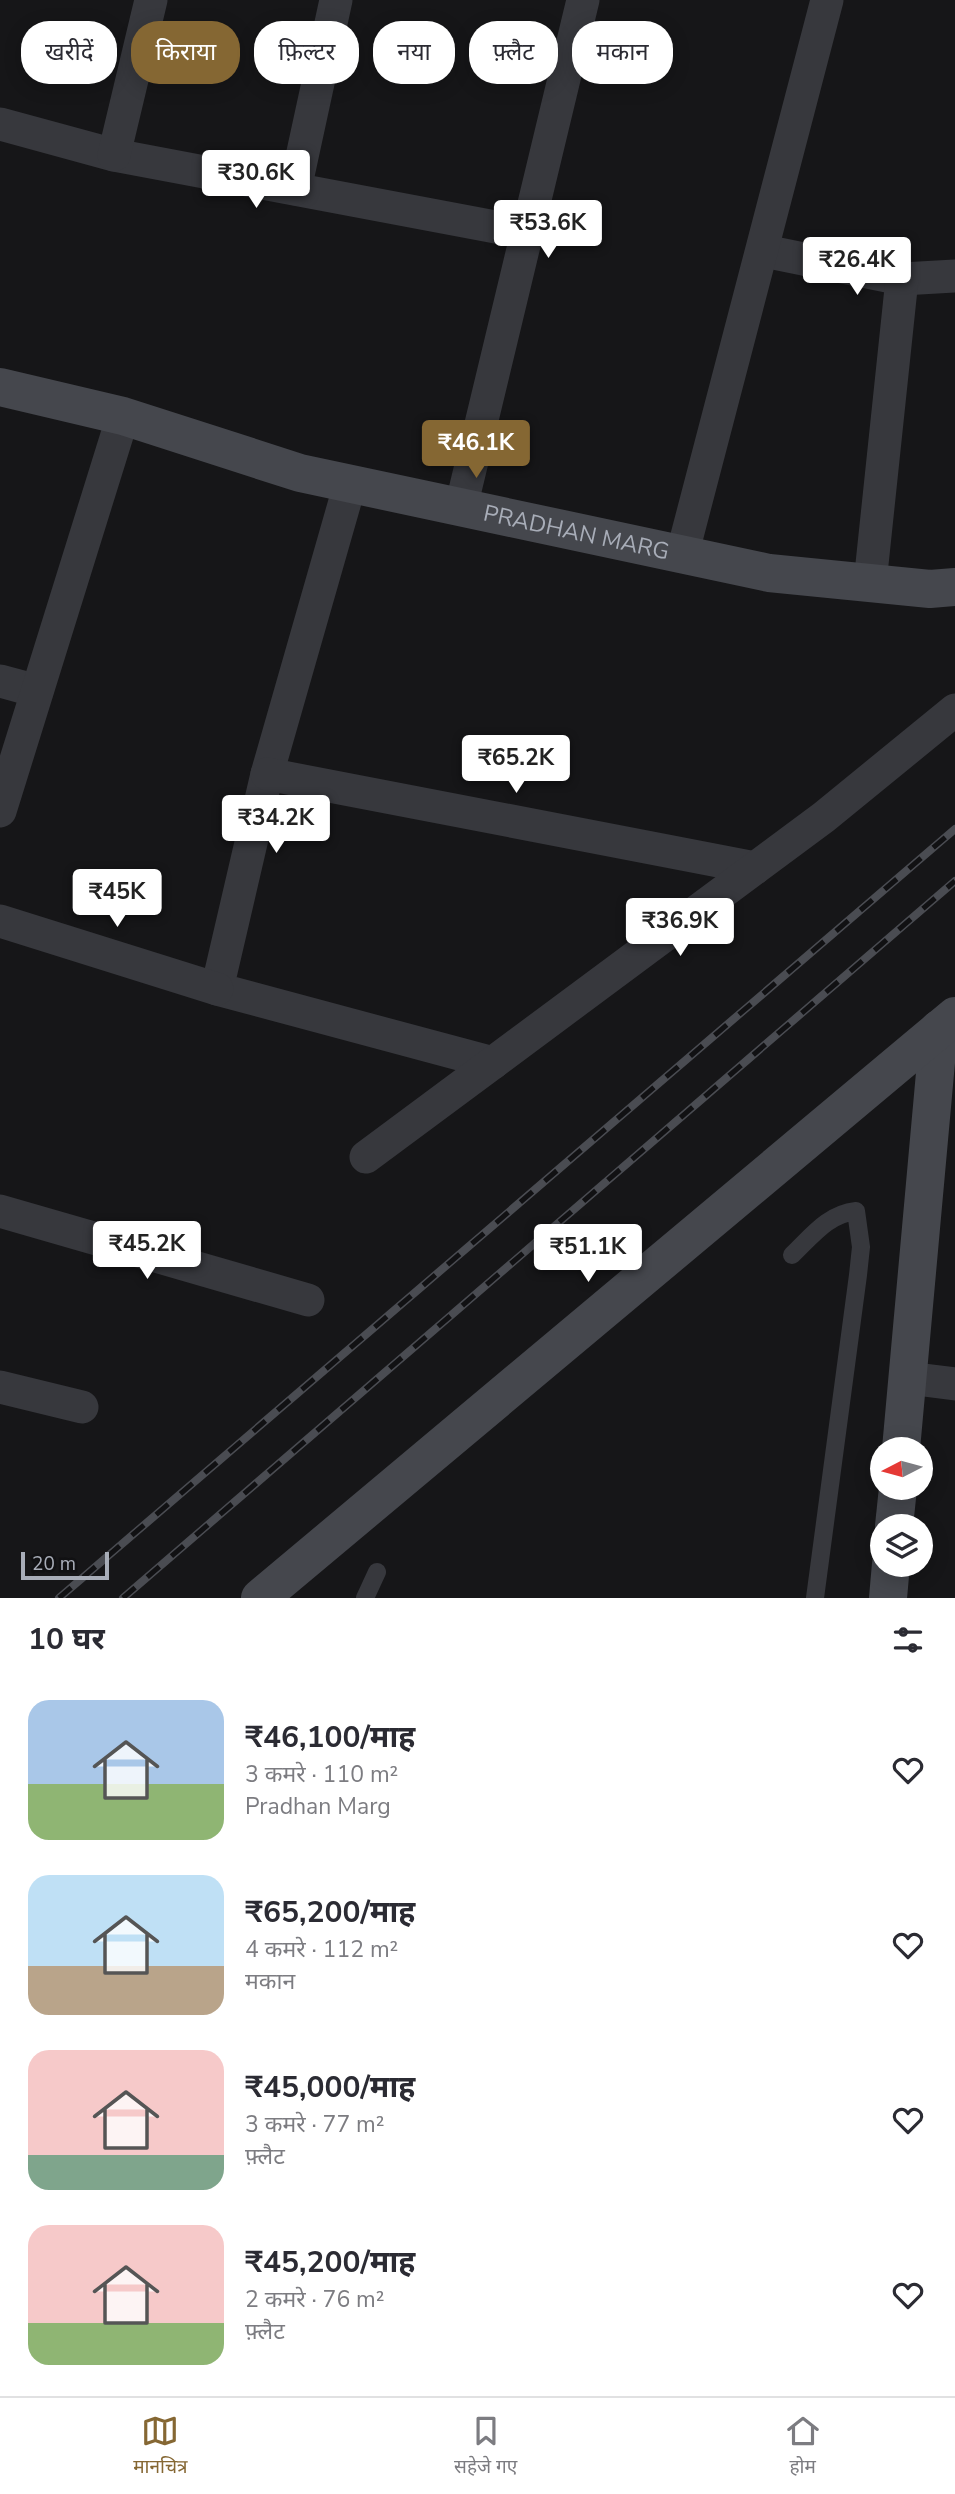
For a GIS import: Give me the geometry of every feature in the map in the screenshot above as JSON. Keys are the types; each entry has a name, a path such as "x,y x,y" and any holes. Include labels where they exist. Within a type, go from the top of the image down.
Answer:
{"street":[{"path":"114,155 150,0"},
{"path":"295,189 336,0"},
{"path":"461,507 583,0"},
{"path":"682,555 764,251 827,0"},
{"path":"0,124 114,155 527,233"},
{"path":"764,251 902,279 955,276"},
{"path":"870,583 902,279"},
{"name":"PRADHAN MARG","path":"0,387 123,416 300,473 682,555 769,573 930,589 955,587"},
{"path":"0,811 123,416"},
{"path":"217,989 267,774 350,484"},
{"path":"0,681 37,691"},
{"path":"366,1157 824,817 955,710"},
{"path":"267,774 755,869"},
{"path":"0,922 217,989 493,1063"},
{"path":"902,1437 947,1022"},
{"path":"260,1598 947,1022"},
{"path":"0,1211 308,1300"},
{"path":"908,1378 955,1384"},
{"path":"0,1387 82,1407"},
{"path":"888,1598 890,1577"}],"lane":[{"path":"792,1255 828,1220 841,1213 856,1211 861,1247 859,1275 815,1598"},
{"path":"365,1598 377,1572"}],"railway":[{"path":"59,1598 955,829"},
{"path":"123,1598 955,881"}]}
